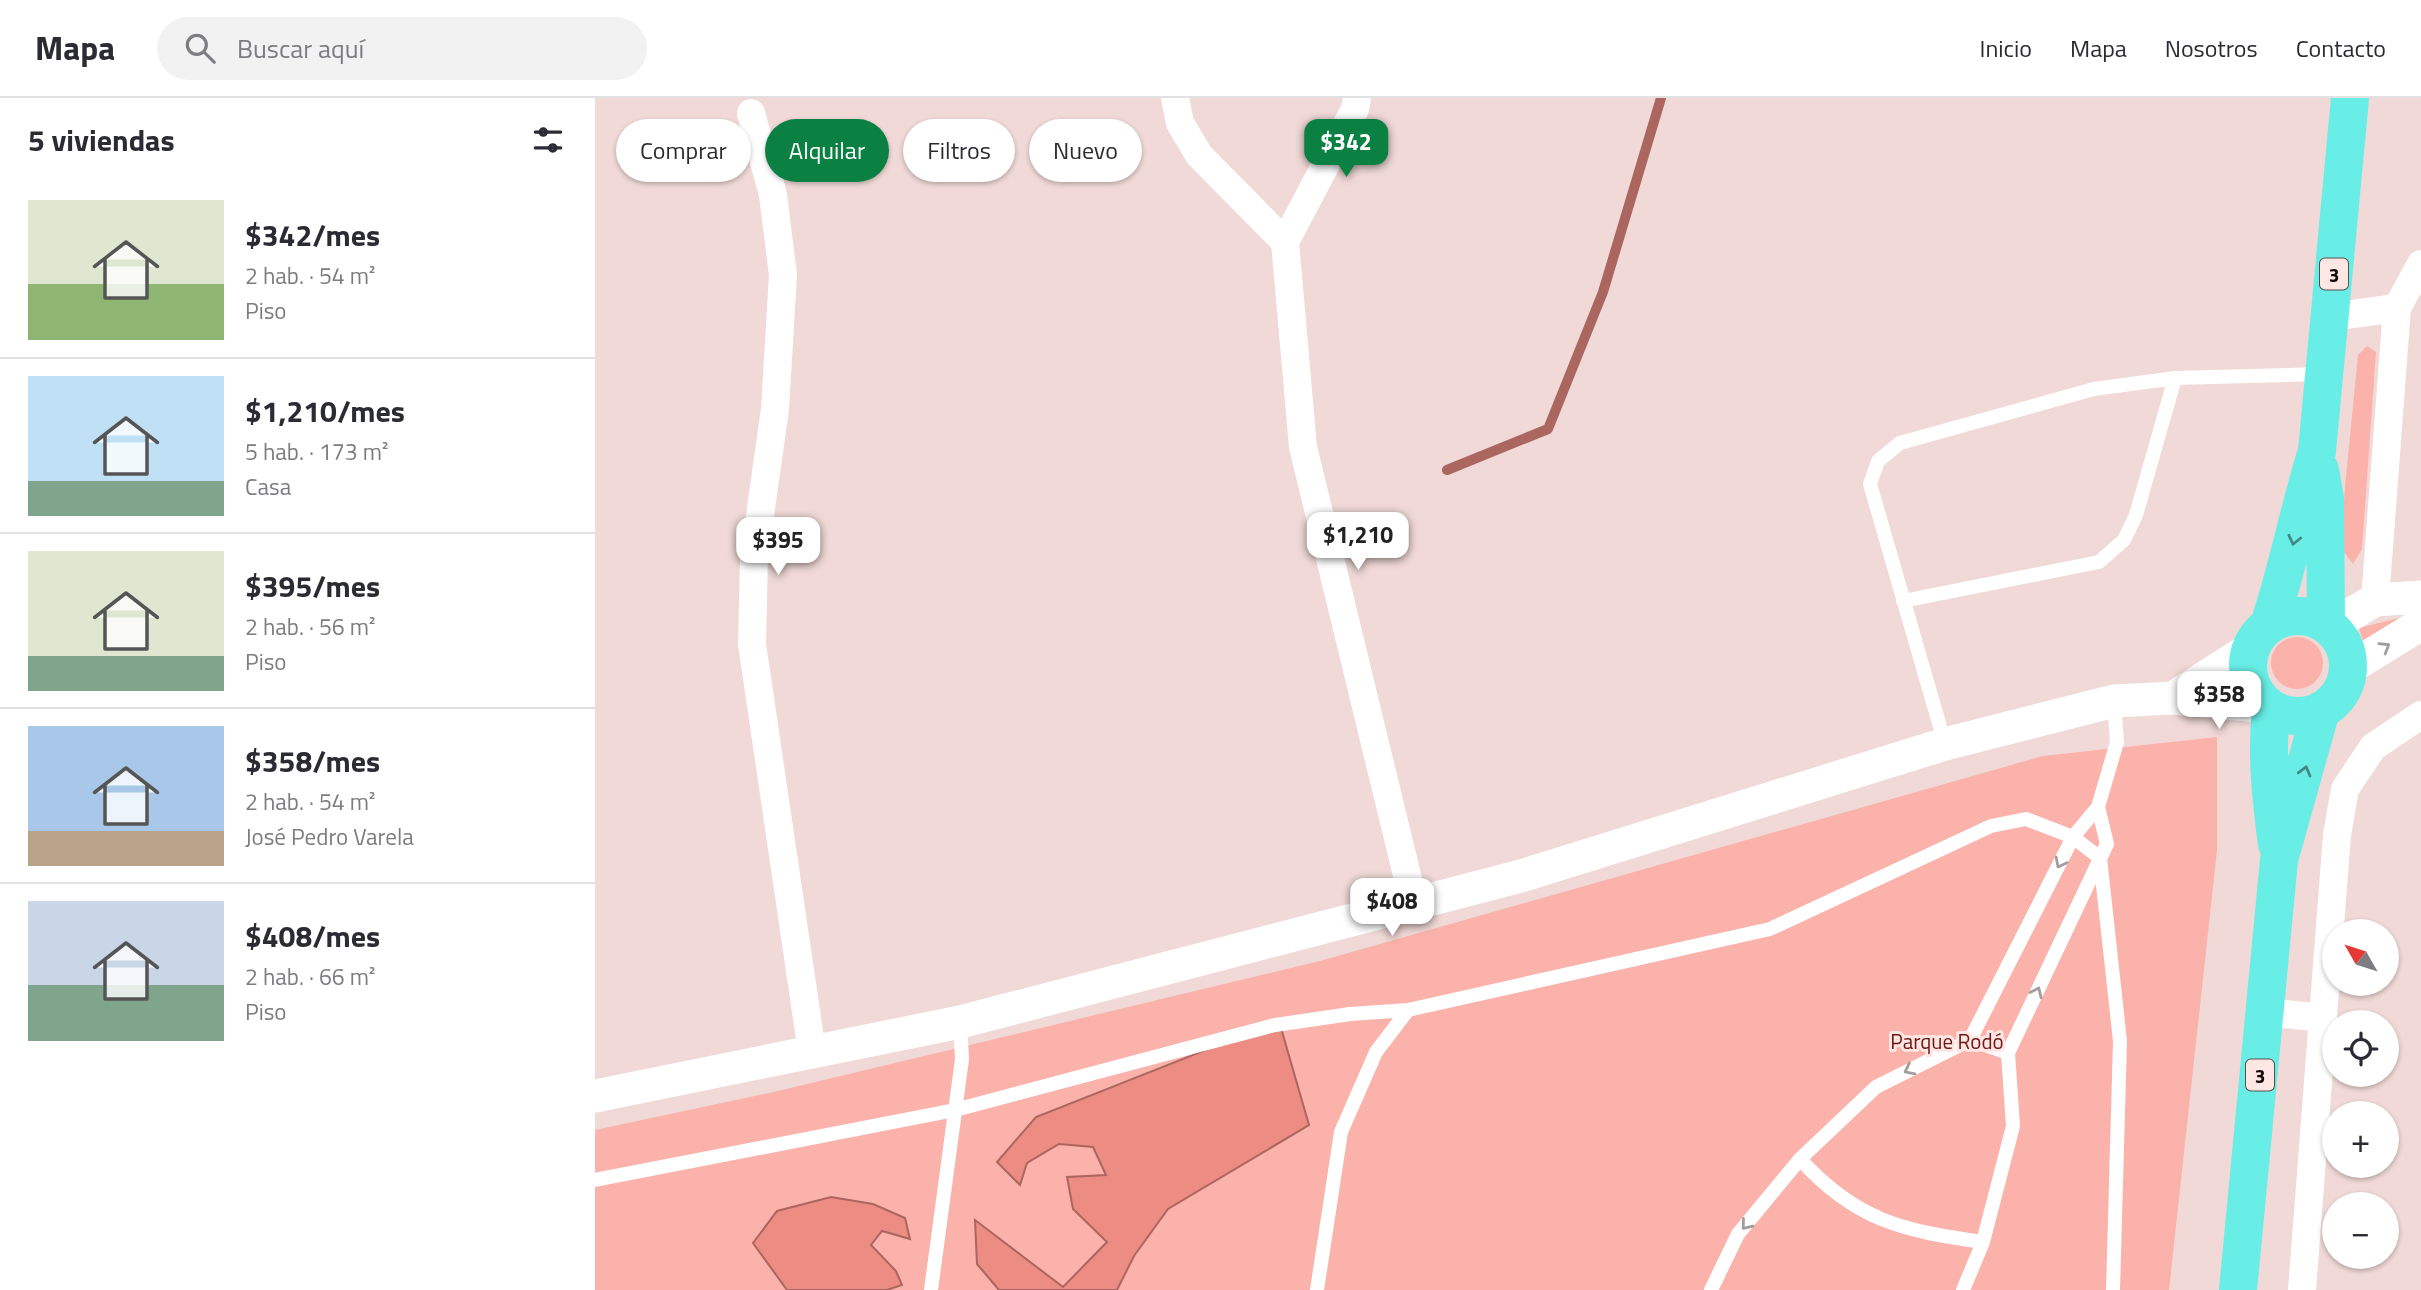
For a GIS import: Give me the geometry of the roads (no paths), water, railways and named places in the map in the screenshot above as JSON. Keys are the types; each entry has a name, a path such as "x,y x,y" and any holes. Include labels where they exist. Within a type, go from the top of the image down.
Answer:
{"highway":[{"name":"3","path":"2279,860 2270,793 2270,708 2260,700 2249,681 2248,659 2260,636 2295,537 2302,499 2317,450 2350,98"},
{"name":"3","path":"2238,1290 2279,860 2321,710 2339,694 2348,669 2342,642 2328,626 2325,499 2317,450"},
{"path":"2260,636 2284,617 2310,617 2328,626"},
{"path":"2270,708 2296,716 2321,710"}],"street":[{"path":"1175,98 1180,123 1199,155 1285,242"},
{"path":"1357,98 1355,109 1285,242 1303,447 1414,904"},
{"path":"751,113 773,195 783,275 775,409 754,558 752,645 812,1052"},
{"path":"2375,600 2396,308 2421,264"},
{"path":"2330,317 2396,308"},
{"path":"2328,626 2375,600 2421,597"},
{"path":"2348,669 2421,624"},
{"path":"2173,698 2260,636"},
{"path":"595,1096 960,1022 1414,904 1521,876 1945,744 2114,701 2173,698 2270,708"},
{"path":"2324,1010 2337,835 2345,789 2373,747 2421,715"},
{"path":"2266,1012 2322,1018"},
{"path":"2302,1290 2322,1031"}],"lane":[{"path":"1945,744 1870,484 1878,461 1900,443 2094,388 2175,379 2326,374"},
{"path":"1903,601 2099,562 2124,540 2136,514 2175,379"},
{"path":"1711,1290 1738,1234 1800,1159 1876,1087 1970,1040 2073,837 2098,807 2117,742 2114,701"},
{"path":"1963,1290 1983,1242 2013,1126 2008,1054 2107,844 2098,807"},
{"path":"595,1180 955,1110 1275,1025 1350,1014 1408,1010 1770,929 1991,826 2026,820 2073,837 2100,858 2120,1041 2113,1290"},
{"path":"1317,1290 1341,1132 1376,1052 1408,1010"},
{"path":"931,1290 962,1059 960,1022"},
{"path":"1970,1040 2008,1054"},
{"path":"1800,1159 1839,1197 1870,1215 1925,1234 1983,1242"}],"waterway":[{"path":"1447,470 1548,429 1603,292 1661,98"}],"park label":[{"name":"Parque Rodó","path":"1947,1041"}]}
